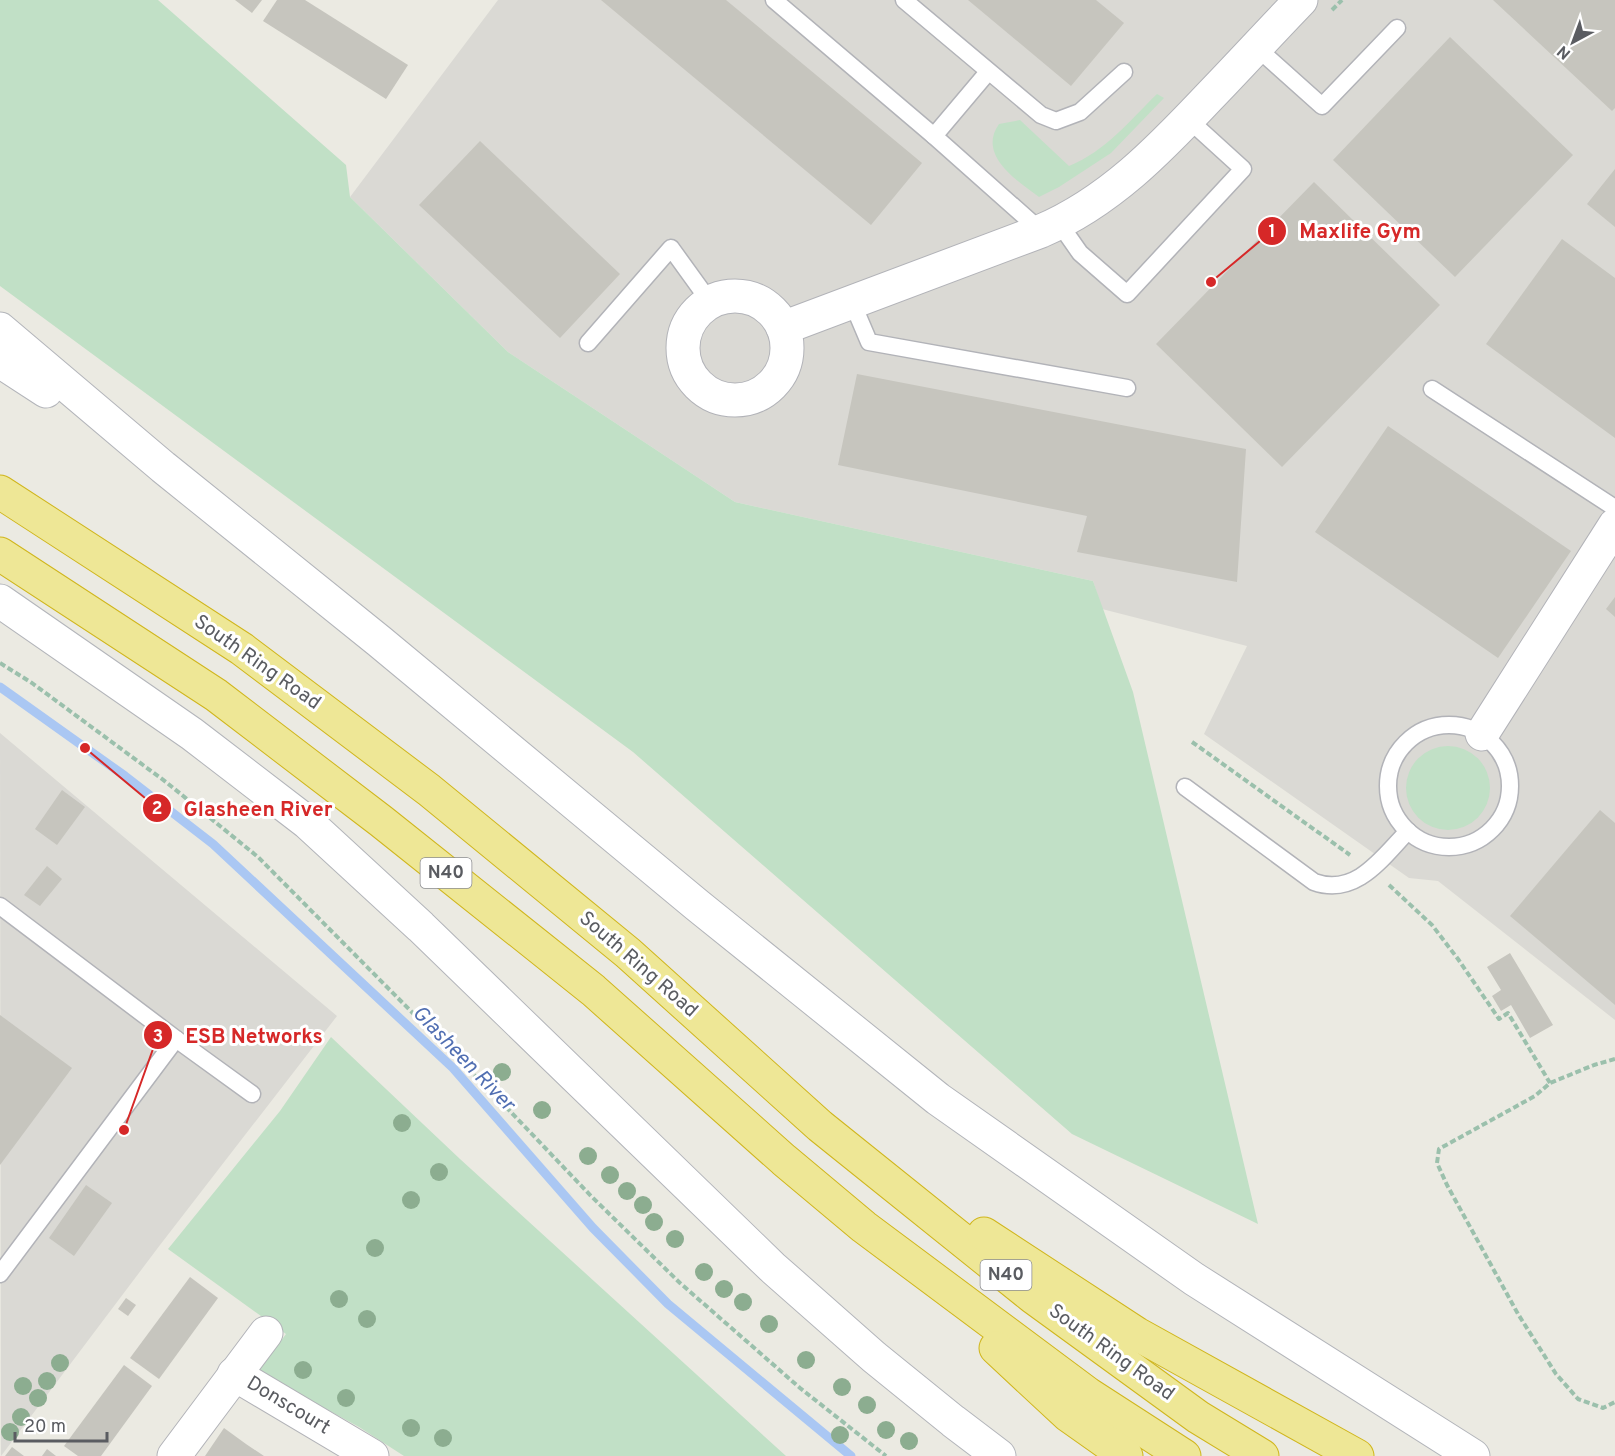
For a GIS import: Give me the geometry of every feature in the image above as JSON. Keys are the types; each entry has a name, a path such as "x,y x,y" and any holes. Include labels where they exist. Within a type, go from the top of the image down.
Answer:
{"highway":[{"name":"South Ring Road","path":"0,492 242,649 429,790 628,953 820,1126 1033,1297 1198,1417 1262,1456"},
{"name":"N40","path":"0,554 216,695 381,821 593,990 784,1160 864,1227 1088,1394 1184,1456"},
{"path":"820,1126 1137,1334 1357,1456"},
{"path":"864,1227 1068,1415 1126,1456"}],"main road":[{"path":"783,328 1050,227 1101,199 1138,170 1300,0"},
{"path":"726,296 744,296 760,302 774,313 783,328 788,344 786,361 779,377 767,390 752,398 735,400 718,398 703,389 691,377 685,361 683,344 687,327 697,313 710,302 726,296"},
{"path":"0,329 163,467 379,641 697,905 938,1099 1194,1279 1473,1456"},
{"path":"0,361 163,467"},
{"path":"1482,734 1615,525"},
{"path":"0,601 192,734 308,823 421,927 772,1267 874,1357 999,1456"},
{"path":"174,1456 266,1333"},
{"name":"Donscourt","path":"234,1374 372,1456"}],"lane":[{"path":"774,0 934,136 1050,227 1127,294 1243,169 1188,119"},
{"path":"904,0 1041,115 1056,121 1080,112 1124,72"},
{"path":"1256,47 1322,106 1397,28"},
{"path":"934,136 988,72"},
{"path":"588,343 671,248 710,302"},
{"path":"852,302 869,342 1127,388"},
{"path":"1432,389 1615,508"},
{"path":"1443,725 1463,727 1482,734 1497,748 1507,765 1510,785 1507,805 1498,823 1483,837 1465,845 1445,847 1425,842 1408,831 1395,816 1389,797 1388,777 1395,758 1407,741 1424,730 1443,725"},
{"path":"1185,787 1314,882 1333,886 1350,884 1370,870 1408,831"},
{"path":"0,906 252,1094"},
{"path":"0,1274 176,1039"}],"path":[{"path":"0,663 32,683 166,782 258,857 592,1197 680,1283 800,1388 886,1456"},
{"path":"1192,742 1390,885 1432,925 1498,1019 1508,1013 1550,1083"},
{"path":"1615,1059 1550,1083 1535,1096 1439,1149 1437,1163 1518,1314 1556,1374 1578,1399 1603,1408 1615,1402"}],"shaded area":[{"path":"498,0 1615,0 1615,1020 1438,881 1409,878 1204,734 1247,646 1102,609 1093,581 735,502 508,352 350,197"},
{"path":"0,733 337,1016 1,1456"}],"green space":[{"path":"0,0 158,0 346,165 350,197 508,352 735,502 1093,581 1133,692 1258,1224 1072,1134 633,752 0,286"},
{"path":"1157,94 1164,98 1111,153 1059,187 1039,197 1011,175 996,157 993,146 994,135 999,124 1020,120 1069,166 1106,144"},
{"path":"1448,746 1464,749 1478,758 1487,772 1490,788 1487,804 1478,818 1464,827 1448,830 1432,827 1418,818 1409,804 1406,788 1409,772 1418,758 1432,749"},
{"path":"331,1037 460,1159 786,1456 404,1456 359,1427 258,1372 286,1334 168,1249 280,1111"}],"building":[{"path":"235,0 262,0 252,13"},
{"path":"277,0 305,0 408,65 386,99 263,21"},
{"path":"601,0 726,0 922,163 871,225"},
{"path":"968,0 1096,0 1124,23 1071,86"},
{"path":"1493,0 1615,0 1615,108 1612,111"},
{"path":"1450,37 1573,155 1455,277 1333,160"},
{"path":"480,141 620,274 560,338 419,205"},
{"path":"1615,169 1615,227 1587,204"},
{"path":"1314,182 1440,305 1282,467 1156,344"},
{"path":"1562,239 1615,278 1615,438 1486,344"},
{"path":"857,374 1246,449 1237,582 1077,552 1087,516 838,465"},
{"path":"1388,426 1571,551 1498,658 1315,532"},
{"path":"1615,597 1615,617 1606,609"},
{"path":"62,790 85,807 57,845 35,829"},
{"path":"1600,810 1615,823 1615,1005 1510,916"},
{"path":"47,866 62,879 40,906 24,895"},
{"path":"1510,953 1553,1025 1530,1038 1511,1005 1501,1011 1492,996 1501,990 1487,967"},
{"path":"0,1015 72,1068 0,1165"},
{"path":"86,1185 112,1203 74,1256 49,1238"},
{"path":"190,1277 218,1298 159,1379 130,1358"},
{"path":"126,1298 136,1305 128,1316 118,1309"},
{"path":"124,1365 152,1386 101,1456 78,1456 64,1446"},
{"path":"224,1428 246,1444 264,1456 205,1456"},
{"path":"12,1447 24,1456 5,1456"},
{"path":"47,1449 56,1456 42,1456"}],"waterway":[{"name":"Glasheen River","path":"0,687 125,776 213,844 453,1068 593,1228 668,1304 851,1456"}],"place":[{"name":"Maxlife Gym","path":"1211,282"},
{"name":"Glasheen River","path":"85,748"},
{"name":"ESB Networks","path":"124,1130"}]}
